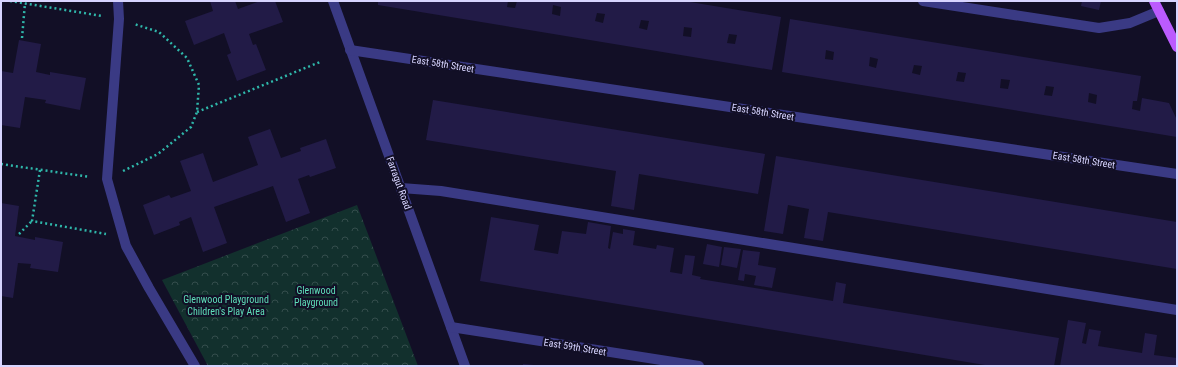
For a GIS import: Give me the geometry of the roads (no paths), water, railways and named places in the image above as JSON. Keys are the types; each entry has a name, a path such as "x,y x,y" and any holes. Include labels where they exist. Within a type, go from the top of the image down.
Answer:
{"main road":[{"path":"1154,1 1177,47"}],"street":[{"path":"118,1 119,18 107,179 126,246 195,366"},
{"name":"Farragut Road","path":"332,1 465,366"},
{"path":"922,1 1099,28 1130,23 1159,11"},
{"name":"East 58th Street","path":"350,50 1177,174"},
{"path":"401,188 449,192 1177,310"},
{"name":"East 59th Street","path":"451,327 699,366"}],"park label":[{"name":"Glenwood Playground","path":"316,296"},
{"name":"Glenwood Playground Children's Play Area","path":"226,304"}]}
